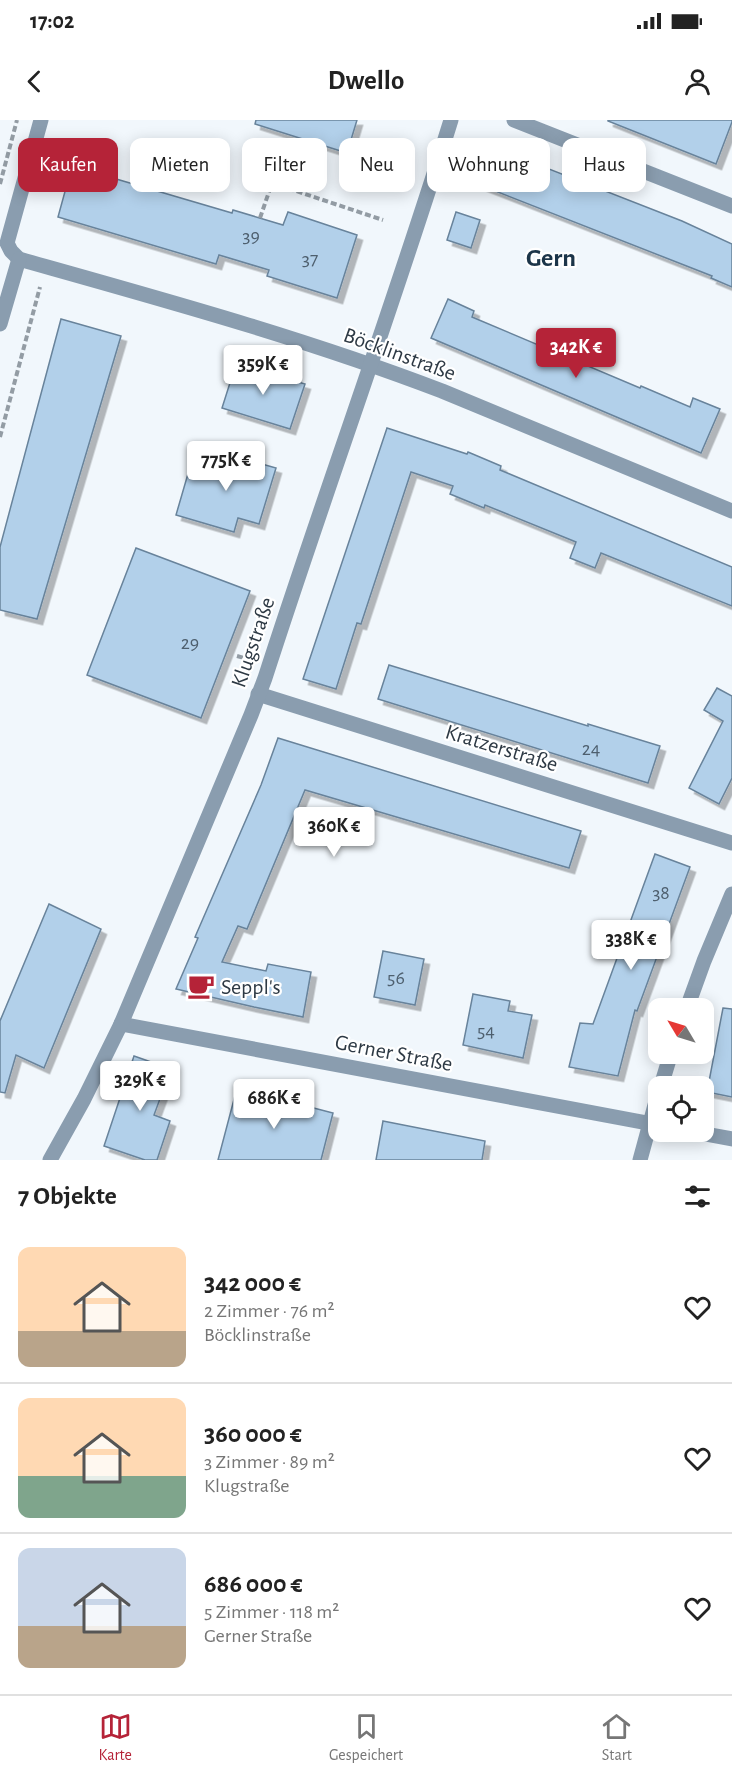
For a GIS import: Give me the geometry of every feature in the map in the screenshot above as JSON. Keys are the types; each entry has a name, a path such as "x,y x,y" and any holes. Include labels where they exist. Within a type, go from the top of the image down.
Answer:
{"street":[{"path":"0,324 15,255 7,243 41,120"},
{"name":"Klugstraße","path":"50,1160 84,1099 121,1024 258,694 416,231 451,120"},
{"path":"514,120 732,206"},
{"name":"Böcklinstraße","path":"15,255 247,324 370,364 442,391 732,512"},
{"name":"Kratzerstraße","path":"258,694 732,843"},
{"path":"691,998 732,894"},
{"name":"Gerner Straße","path":"121,1024 648,1123"},
{"path":"714,1136 732,1140"},
{"path":"640,1160 648,1139"}],"path":[{"path":"0,184 17,120"},
{"path":"260,218 272,183 383,220"},
{"path":"0,437 40,287"}],"building":[{"path":"256,120 357,120 352,138 339,138 339,150 327,147 327,138 299,138 255,124"},
{"path":"608,120 732,120 732,122 716,164"},
{"path":"550,169 562,174 562,192 608,192 682,221 732,244 732,287 711,278 712,276 498,192 550,192"},
{"path":"118,180 130,183 130,192 161,192 283,225 288,212 357,235 337,298 267,276 269,270 219,255 216,264 58,217 65,192 118,192"},
{"path":"456,212 480,220 471,248 447,240"},
{"path":"448,299 474,311 472,317 640,388 641,386 690,407 693,398 720,409 701,453 431,338"},
{"path":"61,319 121,336 37,619 0,610 0,547"},
{"path":"236,364 305,384 290,429 222,408"},
{"path":"387,428 467,454 468,452 501,466 500,470 732,567 732,606 601,553 595,568 570,558 576,542 485,505 484,508 450,494 453,486 411,472 361,624 357,623 336,689 303,679"},
{"path":"220,452 276,468 259,524 238,518 234,532 176,515 192,460 215,467"},
{"path":"136,548 250,591 201,718 87,675"},
{"path":"389,665 660,746 648,783 378,699"},
{"path":"717,688 732,696 732,778 719,804 689,788 723,721 704,710"},
{"path":"278,738 581,831 569,868 305,790 247,929 238,926 222,962 266,971 268,964 311,972 303,1017 176,989 198,938 195,937 261,785"},
{"path":"655,854 690,867 637,1011 635,1010 618,1076 569,1067 580,1023 593,1024"},
{"path":"49,904 101,929 44,1068 16,1055 5,1093 0,1092 0,1021"},
{"path":"383,951 424,959 415,1005 374,997"},
{"path":"473,994 510,1001 508,1011 532,1015 523,1058 463,1045"},
{"path":"723,1008 732,1009 732,1097 714,1093 714,1076 710,1076"},
{"path":"134,1056 171,1069 154,1115 170,1121 157,1160 145,1160 104,1146"},
{"path":"237,1088 333,1113 321,1160 218,1160"},
{"path":"383,1121 485,1141 482,1160 376,1160"}],"place":[{"name":"Seppl's","path":"201,986"}],"district":[{"name":"Gern","path":"551,257"}]}
